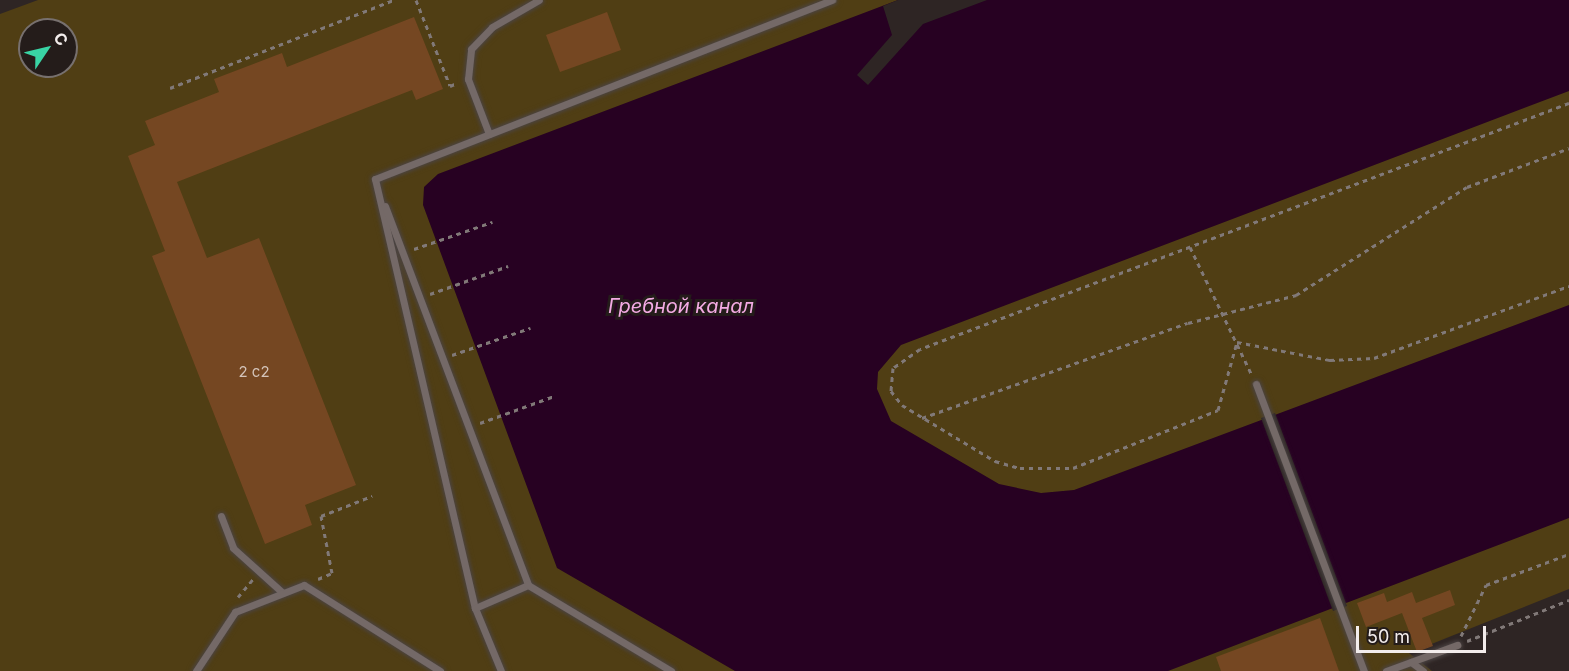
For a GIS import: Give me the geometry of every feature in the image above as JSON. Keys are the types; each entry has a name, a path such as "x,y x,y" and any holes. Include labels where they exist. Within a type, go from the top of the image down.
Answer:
{"lane":[{"path":"489,134 468,79 471,49 492,27 539,0"},
{"path":"375,179 832,0"},
{"path":"375,179 528,585 671,671"},
{"path":"375,179 475,608 501,671"},
{"path":"1256,384 1364,671"},
{"path":"221,516 233,548 283,593"},
{"path":"196,671 235,612 304,585 440,671"},
{"path":"475,608 528,585"},
{"path":"1386,671 1457,645"},
{"path":"1411,662 1423,671"}],"path":[{"path":"170,88 393,0"},
{"path":"416,0 450,86"},
{"path":"1237,342 1218,410 1073,468 1020,468 995,461 922,418 891,391 893,368 904,359 1569,103"},
{"path":"922,418 1223,314 1296,295 1467,186 1569,148"},
{"path":"402,253 492,222"},
{"path":"1190,247 1256,384"},
{"path":"419,298 508,266"},
{"path":"1237,342 1330,360 1374,358 1569,286"},
{"path":"441,359 530,328"},
{"path":"467,428 554,396"},
{"path":"304,585 332,573 321,516 372,496"},
{"path":"1457,645 1486,585 1569,554"},
{"path":"1457,645 1569,600"}],"shaded area":[{"name":"Гребной канал","path":"38,0 1569,0 1569,589 1409,653 1432,671 0,671 0,14"}],"water":[{"name":"Гребной канал","path":"898,0 1569,0 1569,91 901,345 878,372 877,389 891,421 999,484 1041,493 1074,490 1569,305 1569,518 1168,671 735,671 557,568 423,205 424,187 438,174"}],"pier":[{"path":"898,0 987,0 923,24 868,85 857,75 892,35 883,6"},
{"path":"1275,413 1347,606 1333,611 1261,418"}],"building":[{"path":"607,12 621,50 560,72 546,35"},
{"path":"414,17 443,89 416,100 412,90 177,182 207,258 259,238 356,485 305,505 312,525 265,544 152,256 165,251 128,156 155,145 145,121 219,92 214,79 282,53 287,67"},
{"path":"1450,590 1455,605 1422,618 1433,646 1417,652 1402,613 1366,627 1357,603 1384,593 1387,602 1412,592 1416,603"},
{"path":"1320,618 1339,671 1221,671 1216,657"}]}
